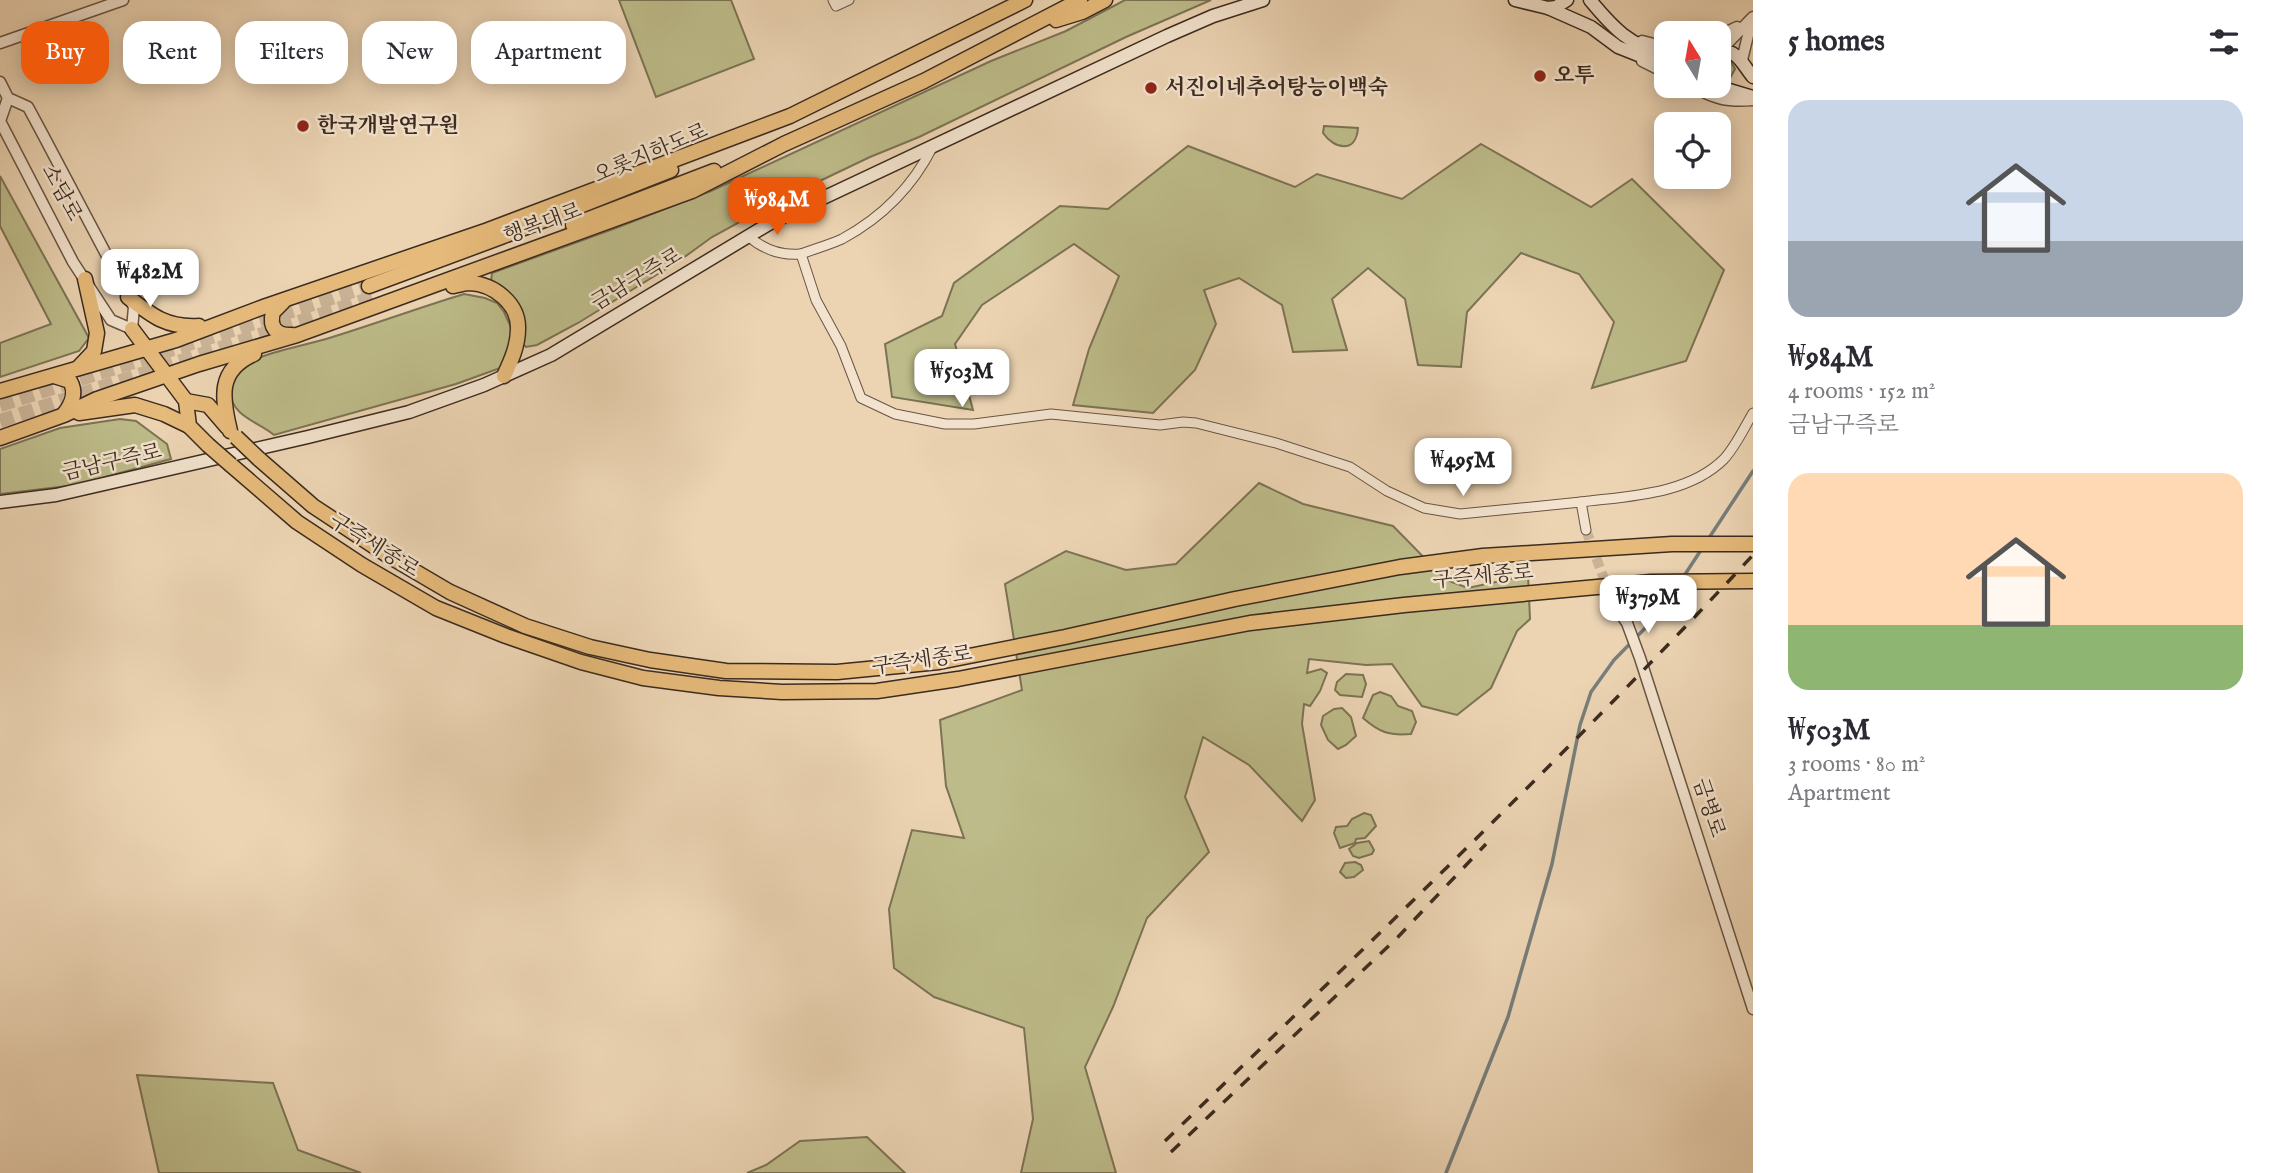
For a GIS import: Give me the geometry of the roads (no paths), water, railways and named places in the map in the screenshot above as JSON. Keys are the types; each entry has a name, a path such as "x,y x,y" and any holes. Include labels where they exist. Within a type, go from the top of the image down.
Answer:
{"highway":[{"name":"행복대로","path":"0,391 176,340 488,230 790,116 1023,0"},
{"name":"행복대로","path":"0,438 64,415 97,399 199,364 297,335 692,191 784,144 924,81 1080,0"},
{"path":"1018,33 1082,12 1105,0"},
{"name":"오롯지하도로","path":"784,144 506,251 371,292 645,182 790,116"},
{"path":"78,368 94,351 97,333 85,279"},
{"path":"397,299 469,283 498,292 513,309 519,326 515,352 504,376"},
{"path":"128,297 154,318 181,327 214,325"},
{"path":"287,299 273,312 272,326 283,336 297,335"},
{"name":"소담로","path":"132,329 166,376"},
{"path":"233,434 223,392 231,371 245,358 297,335"},
{"name":"구즉세종로","path":"166,376 186,401 208,405 233,434 313,506 387,555 450,592 526,626 590,647 650,660 726,671 837,672 939,662 1235,599 1400,568 1483,556 1672,544 1753,544"},
{"path":"45,377 64,378 70,381 73,387 71,405 64,415"},
{"path":"186,401 189,426"},
{"path":"64,415 135,405 164,414 189,426"},
{"name":"구즉세종로","path":"189,426 297,522 362,565 436,608 581,662 643,678 719,688 782,692 877,691 958,679 1250,624 1651,582 1753,581"}],"main road":[{"name":"금남구즉로","path":"0,502 56,495 308,437 448,400 551,355 772,222 1167,36 1213,16 1263,0"},
{"path":"1515,0 1556,7 1567,0"},
{"path":"1591,0 1623,42 1654,52"},
{"path":"1540,5 1623,42 1654,59"},
{"path":"1746,60 1753,77"},
{"path":"1731,84 1738,82 1742,76 1746,60"},
{"path":"1731,90 1753,98"}],"street":[{"path":"0,43 124,0"},
{"path":"833,0 836,6 849,0"},
{"path":"1731,29 1752,18"},
{"path":"1731,37 1752,18"},
{"path":"1746,60 1752,18"},
{"path":"1623,42 1654,46"},
{"path":"1623,42 1654,67"},
{"name":"소담로","path":"0,82 8,98 28,107 134,307 132,329 111,320 73,262 0,121 8,98"},
{"path":"1715,98 1753,98"},
{"path":"748,236 761,248 792,255 841,240 888,207 922,168 933,146"},
{"path":"801,254 816,300 841,346 861,398 895,414 945,424 974,424 1051,414 1160,425 1196,423 1276,443 1350,467 1387,491 1424,508 1460,514 1638,495 1681,485 1710,471 1726,457 1753,413"},
{"path":"1581,502 1587,530"},
{"name":"금병로","path":"1612,601 1627,623 1640,658 1753,1009"}],"waterway":[{"path":"1707,541 1753,471"},
{"path":"1682,579 1703,547"},
{"path":"1446,1173 1508,1017 1552,864 1580,725 1591,692 1614,660 1658,615 1678,585"}],"tunnel":[{"path":"0,405 369,286"},
{"path":"0,421 374,297"},
{"path":"1586,530 1612,601"}],"railway":[{"path":"1165,1141 1536,779 1753,555"},
{"path":"1171,1152 1396,939 1486,844"}],"place":[{"name":"오투","path":"1540,76"},
{"name":"서진이네추어탕능이백숙","path":"1151,88"},
{"name":"한국개발연구원","path":"303,126"}]}
